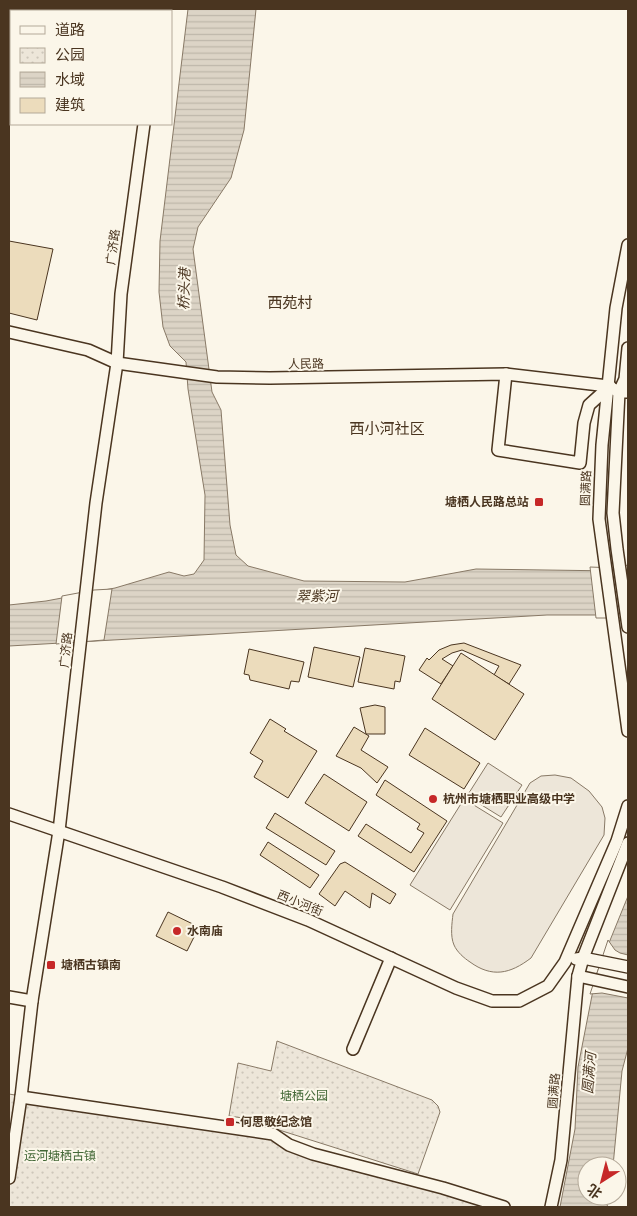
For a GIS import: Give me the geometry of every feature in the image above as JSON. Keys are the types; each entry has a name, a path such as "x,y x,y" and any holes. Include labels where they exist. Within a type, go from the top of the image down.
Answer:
{"street":[{"name":"广济路","path":"9,1178 32,1001 59,831 96,502 117,362 121,294 144,125"},
{"name":"圆满路","path":"628,245 616,308 602,444 599,520 628,731"},
{"name":"人民路","path":"9,332 88,350 117,362 217,377 270,378 506,374 608,386 624,392"},
{"path":"628,348 613,512 628,627"},
{"path":"506,374 498,450 580,462 584,423 589,405 608,386 626,379"},
{"path":"565,962 617,841 628,806"},
{"name":"西小河街","path":"9,814 308,920 456,988 492,1000 519,1001 548,986 565,962"},
{"name":"圆满路","path":"550,1207 561,1160 578,976 583,958 628,842"},
{"path":"353,1049 391,958"},
{"path":"565,962 583,958 628,967"},
{"path":"565,962 578,976 628,987"},
{"path":"9,997 32,1001"},
{"path":"21,1097 273,1134 289,1145 312,1154 443,1188 504,1207"}],"green space":[{"path":"488,763 522,785 501,817 467,796"},
{"path":"555,775 571,778 589,791 602,807 605,818 604,835 531,958 508,971 493,972 478,967 461,955 455,948 452,934 453,914 530,783 541,776"},
{"path":"464,799 503,823 450,910 410,885"},
{"name":"塘栖公园","path":"277,1041 432,1100 438,1106 440,1112 418,1174 276,1129 256,1127 257,1120 229,1116 238,1063 271,1071"},
{"name":"运河·塘栖古镇","path":"9,1094 268,1138 488,1207 9,1207"}],"water":[{"path":"188,9 256,9 244,130 231,178 198,227 193,249 212,392 221,410 230,525 236,555 248,566 304,581 405,582 476,569 615,571 628,615 547,615 9,646 9,605 46,601 115,588 169,572 184,576 194,574 204,560 205,495 188,389 186,362 170,346 163,327 159,292 160,241"},
{"name":"圆满河","path":"628,896 628,1048 622,1071 614,1156 577,1156 577,1206 607,1207 560,1207 575,1129 578,1067 596,975"}],"pier":[{"path":"628,565 628,618 596,618 590,567 615,568"},
{"path":"112,589 104,640 56,644 62,596 94,590"},
{"path":"608,940 615,950 628,955 628,998 602,993 590,994"}],"building":[{"path":"9,241 53,249 37,320 9,313"},
{"path":"464,643 521,665 509,684 494,675 499,666 462,650 442,659 453,666 441,684 419,670 427,658 429,660 439,650 451,645"},
{"path":"314,647 360,657 353,687 308,677"},
{"path":"365,648 405,656 400,682 395,681 394,689 358,682"},
{"path":"249,649 304,662 299,682 291,681 289,689 250,680 249,675 244,674"},
{"path":"461,653 524,694 495,740 432,699"},
{"path":"375,705 385,707 385,734 366,734 360,708"},
{"path":"270,719 286,729 284,731 317,751 288,798 254,777 263,761 250,753"},
{"path":"354,727 369,736 361,750 388,767 377,783 361,768 336,756"},
{"path":"425,728 480,763 464,789 409,755"},
{"path":"324,774 367,802 349,831 305,803"},
{"path":"385,780 447,821 414,872 358,836 366,824 411,853 424,833 417,829 420,824 376,795"},
{"path":"275,813 335,851 326,865 266,828"},
{"path":"268,842 319,875 310,888 260,855"},
{"path":"345,862 396,894 390,904 372,893 370,908 345,891 335,906 319,894 340,864"},
{"name":"水南庙","path":"168,912 199,927 187,951 156,936"}],"place":[{"name":"塘栖人民路总站","path":"539,502"},
{"name":"杭州市塘栖职业高级中学","path":"433,799"},
{"name":"水南庙","path":"177,931"},
{"name":"塘栖古镇南","path":"51,965"},
{"name":"何思敬纪念馆","path":"230,1122"}],"district":[{"name":"西苑村","path":"290,303"},
{"name":"西小河社区","path":"387,429"}],"water label":[{"name":"桥头港","path":"184,289"},
{"name":"翠紫河","path":"317,596"}]}
